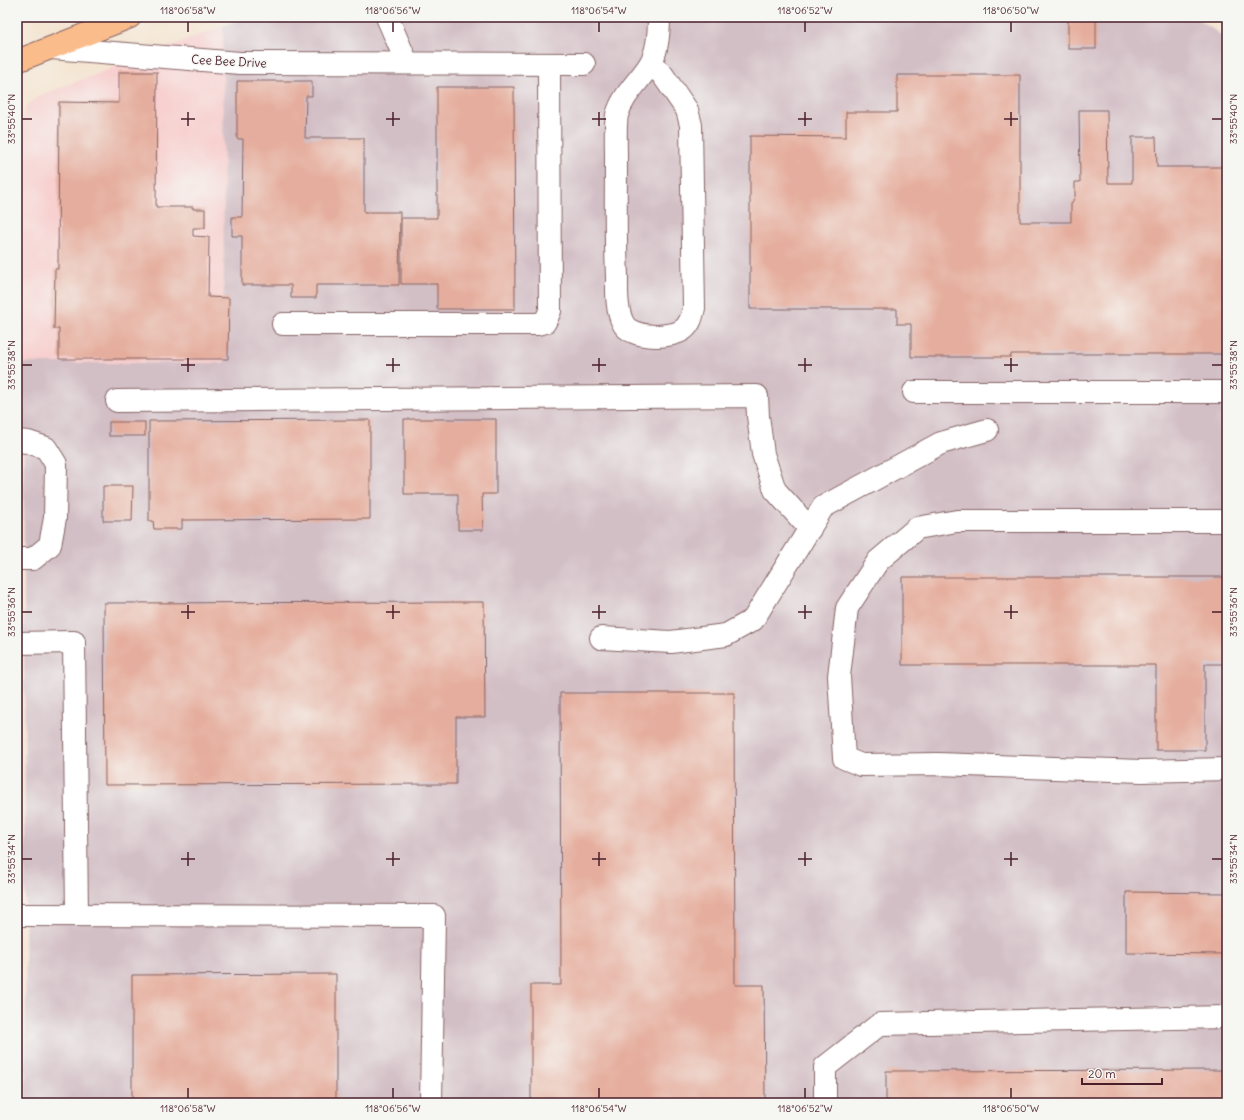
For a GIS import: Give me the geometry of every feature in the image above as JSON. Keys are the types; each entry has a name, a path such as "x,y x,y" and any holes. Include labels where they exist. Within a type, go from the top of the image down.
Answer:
{"main road":[{"path":"17,61 130,17"}],"street":[{"path":"387,17 407,63"},
{"path":"650,64 662,74 687,110 691,125 694,308 690,323 684,329 658,337 641,334 626,328 623,324 618,311 616,237 617,116 626,95 650,64 656,48 659,17"},
{"name":"Cee Bee Drive","path":"51,48 240,63 584,64"},
{"path":"283,324 537,324 545,322 550,310 549,64"},
{"path":"914,392 1227,392"},
{"path":"117,401 757,396 762,454 775,490 810,529"},
{"path":"601,638 671,642 726,635 753,620 823,507 941,443 987,430"},
{"path":"17,441 28,442 46,448 56,464 55,518 50,545 33,559 17,559"},
{"path":"1227,521 957,521 917,528 878,561 847,608 839,676 844,758 861,765 938,764 1142,771 1227,769"},
{"path":"17,643 74,642 77,915"},
{"path":"17,915 434,916 431,1103"},
{"path":"825,1103 825,1067 880,1024 1227,1017"}],"shaded area":[{"path":"247,17 1195,17 1227,39 1227,1103 26,1103 23,363 224,363 223,26"},
{"path":"223,26 224,363 23,363 22,123 26,106 41,95"}],"building":[{"path":"1068,17 1096,17 1096,49 1068,49"},
{"path":"119,72 157,72 156,207 193,207 193,209 205,209 205,228 193,228 193,236 209,237 208,297 229,298 228,359 59,359 59,329 54,329 55,269 58,269 59,102 119,103"},
{"path":"897,75 1020,75 1020,222 1071,222 1071,204 1075,197 1075,182 1080,182 1079,110 1107,110 1108,183 1132,183 1132,137 1156,137 1157,167 1227,167 1227,354 1011,354 1011,357 911,357 911,324 897,324 897,309 750,309 750,136 846,137 846,112 897,112"},
{"path":"237,81 312,81 312,96 306,96 305,138 364,138 364,212 400,212 399,285 316,285 316,298 291,298 291,285 242,285 242,236 232,236 232,217 242,217 243,139 237,139"},
{"path":"437,87 514,87 515,309 437,309 437,284 401,284 401,218 437,218"},
{"path":"404,419 496,419 496,494 482,494 483,530 458,530 458,494 404,494"},
{"path":"370,420 370,519 182,520 182,529 154,529 153,521 149,521 149,421"},
{"path":"109,422 145,422 145,436 109,436"},
{"path":"103,486 133,486 132,521 103,521"},
{"path":"902,577 1227,577 1227,664 1205,664 1205,750 1156,750 1156,665 902,665"},
{"path":"484,602 485,717 456,717 456,784 105,785 104,603"},
{"path":"560,693 734,693 735,985 764,985 765,1103 531,1103 531,985 561,985"},
{"path":"1126,892 1227,893 1227,954 1126,953"},
{"path":"336,974 336,1103 132,1103 132,975"},
{"path":"1227,1070 1227,1103 886,1103 886,1071"}]}
